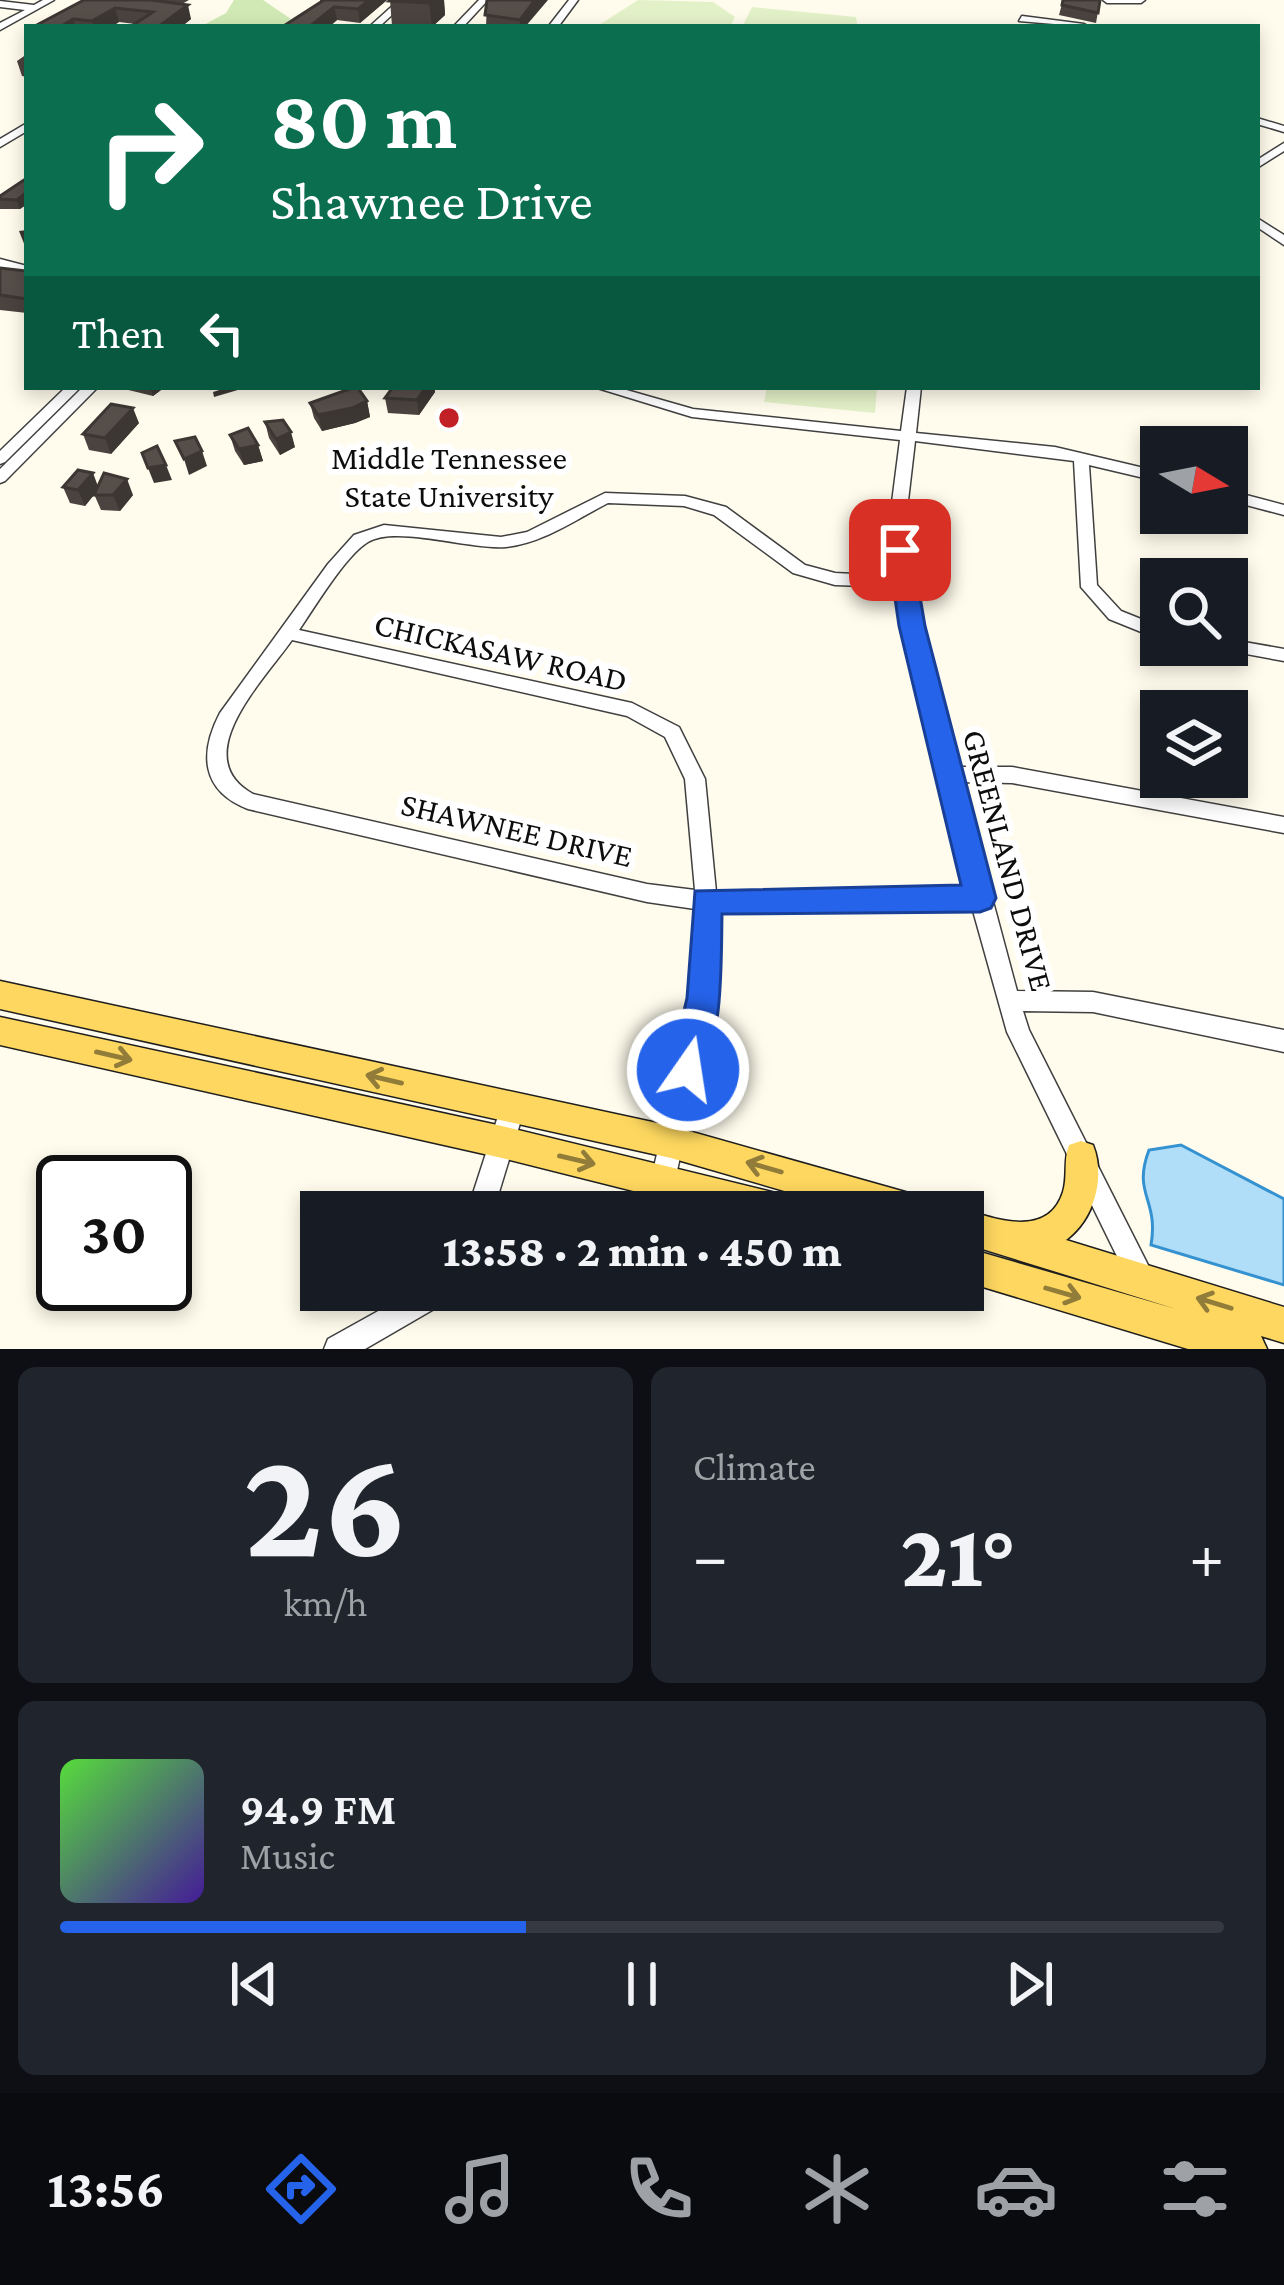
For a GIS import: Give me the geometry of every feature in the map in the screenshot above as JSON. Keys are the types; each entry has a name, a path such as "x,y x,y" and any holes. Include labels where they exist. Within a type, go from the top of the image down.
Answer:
{"main road":[{"path":"5,1012 513,1107 671,1142 842,1191"},
{"path":"5,1012 705,1191"},
{"path":"1012,1241 1046,1235 1074,1212 1083,1190 1081,1156"},
{"path":"984,1232 1284,1325"},
{"path":"984,1271 1170,1336 1249,1349"}],"street":[{"path":"0,27 50,0"},
{"path":"461,24 484,0"},
{"path":"555,24 574,0"},
{"path":"1107,0 1142,0"},
{"path":"377,24 403,2"},
{"path":"0,4 34,8"},
{"path":"1020,23 1028,5"},
{"path":"0,458 71,390"},
{"path":"0,478 89,390"},
{"path":"612,390 692,413 908,433"},
{"path":"641,390 695,404 1081,457 1140,472"},
{"name":"GREENLAND DRIVE","path":"914,390 898,518 902,582 980,898 1018,1031 1170,1336"},
{"path":"1081,457 1089,587 1115,615 1140,625"},
{"name":"SHAWNEE DRIVE","path":"902,582 835,579 799,569 720,511 685,500 605,498 530,537 501,542 399,530 360,539 218,733 217,772 233,795 647,893 706,901 980,898"},
{"path":"1248,501 1284,510"},
{"name":"CHICKASAW ROAD","path":"287,633 632,710 672,732 695,779 706,901 704,998 663,1180"},
{"path":"1248,649 1284,655"},
{"path":"948,774 1012,775 1284,825"},
{"path":"1008,1001 1093,1002 1284,1041"},
{"path":"487,1191 513,1107"},
{"path":"338,1349 405,1311"}],"green space":[{"path":"234,0 263,0 291,19 284,24 206,24 226,13"},
{"path":"638,0 713,2 735,17 732,24 601,24"},
{"path":"752,7 856,17 857,24 744,24"},
{"path":"766,390 877,390 875,413 764,402"}],"water":[{"path":"1181,1145 1284,1199 1284,1285 1151,1245 1152,1217 1143,1177 1149,1150"}],"building":[{"path":"84,0 188,5 162,24 135,24 153,12 115,8 92,21 39,24"},
{"path":"324,0 369,0 358,9 334,7 313,24 287,24"},
{"path":"487,0 535,0 520,20 485,15"},
{"path":"1063,0 1100,0 1098,13 1062,5"},
{"path":"24,180 24,194 17,200 0,196"},
{"path":"0,268 24,271 24,299 0,295"},
{"path":"346,390 359,390 367,401 318,415 310,403"},
{"path":"391,390 424,390 417,400 385,398"},
{"path":"111,404 133,408 105,438 83,434"},
{"path":"283,420 291,432 276,439 265,422"},
{"path":"248,428 258,445 239,449 230,435"},
{"path":"195,437 202,451 184,459 175,441"},
{"path":"157,446 166,465 148,468 142,453"},
{"path":"78,470 93,473 78,490 63,487"},
{"path":"104,473 127,479 113,495 94,495"}],"place":[{"name":"Middle Tennessee State University","path":"449,418"}],"route":[{"path":"688,1070 704,998 706,901 980,898 912,626 900,550"}]}
